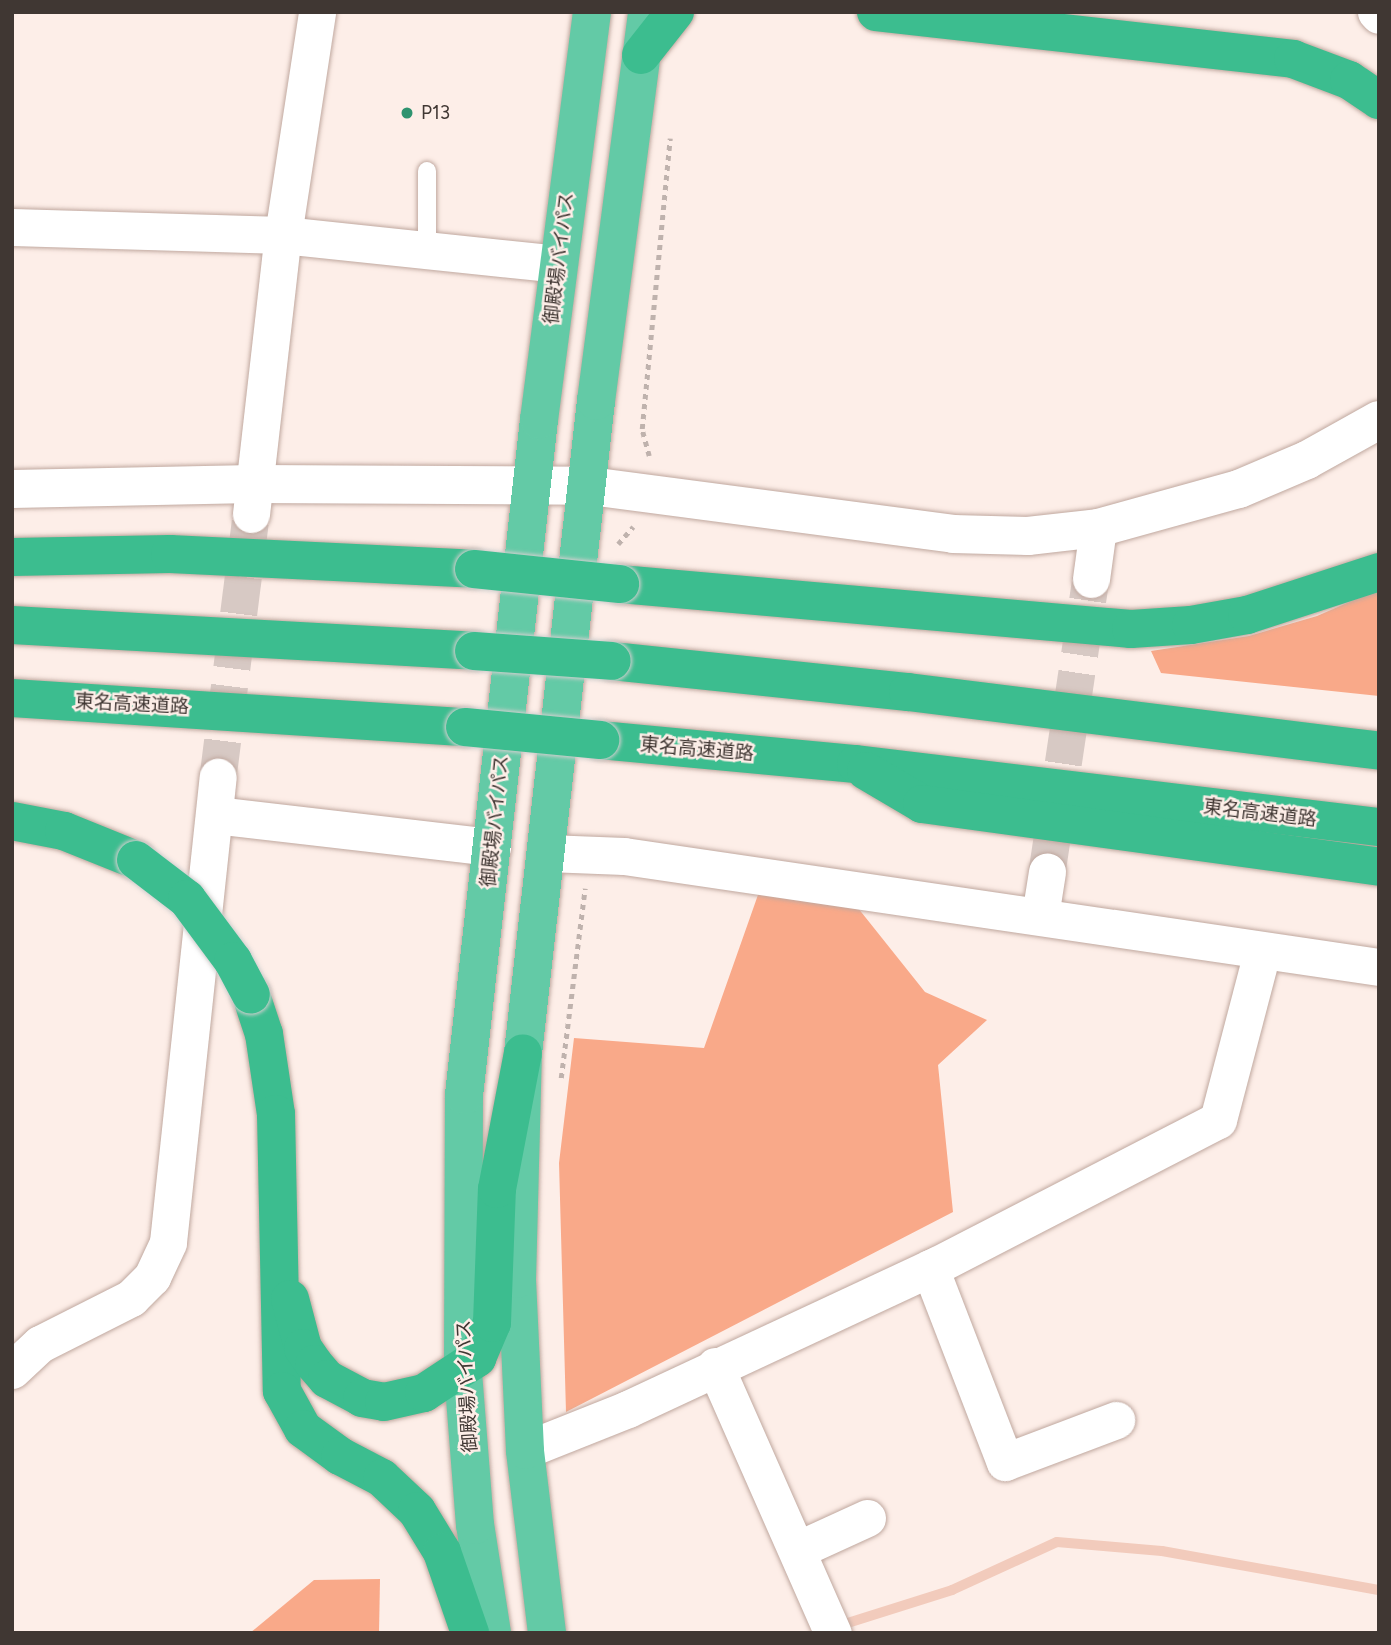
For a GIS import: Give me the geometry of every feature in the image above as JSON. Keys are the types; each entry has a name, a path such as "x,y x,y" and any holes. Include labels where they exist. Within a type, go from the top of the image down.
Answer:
{"highway":[{"name":"御殿場バイパス","path":"492,1633 475,1525 463,1371 464,1095 558,264 592,12"},
{"path":"278,1221 297,1329 303,1348 327,1379 362,1398 384,1402 424,1393 463,1371 477,1358 492,1323 497,1189 523,1053 647,12"},
{"path":"641,55 675,12"},
{"path":"876,12 1293,59 1349,80 1379,100"},
{"path":"1340,582 1379,551"},
{"path":"12,557 294,557 474,569 1130,628 1191,625 1247,615 1304,599 1340,582 1379,572"},
{"path":"12,625 474,650 612,661 908,692 1379,751"},
{"name":"東名高速道路","path":"12,698 465,727 856,764 1379,827"},
{"path":"856,764 922,804 1379,867"},
{"path":"12,821 64,831 136,860 187,899 233,961 251,995 272,1072 279,1161 278,1371 290,1410 320,1444 382,1478 417,1511 442,1552 470,1633"},
{"path":"523,1053 517,1279 525,1450 547,1633"}],"street":[{"path":"252,499 284,235 317,12"},
{"path":"12,228 284,235 558,264"},
{"path":"12,489 252,499 533,484 590,486 953,534 1028,536 1098,528 1239,489 1307,460 1379,420"},
{"path":"1091,579 1098,528"},
{"path":"12,1370 40,1344 131,1298 152,1277 168,1242 218,777"},
{"path":"215,815 492,847"},
{"path":"547,853 624,856 1040,916 1262,952 1379,967"},
{"path":"1040,916 1047,872"},
{"path":"525,1450 628,1409 715,1366 930,1268 1218,1120 1262,952"},
{"path":"930,1268 1004,1462 1116,1420"},
{"path":"715,1366 834,1633"},
{"path":"797,1550 867,1518"}],"lane":[{"path":"427,171 427,250"}],"path":[{"path":"649,456 642,429 671,128"},
{"path":"560,1091 587,874"}],"shaded area":[{"path":"1379,589 1379,696 1161,673 1151,651 1249,636 1317,616"},
{"path":"759,892 854,903 925,992 987,1020 938,1065 953,1212 566,1412 559,1163 574,1038 704,1048"},
{"path":"380,1579 379,1633 250,1633 314,1580"}],"waterway":[{"path":"835,1627 952,1590 1057,1542 1162,1551 1379,1590"}],"tunnel":[{"path":"218,777 251,514"},
{"path":"1047,872 1091,579"}],"place":[{"name":"P13","path":"407,113"}]}
